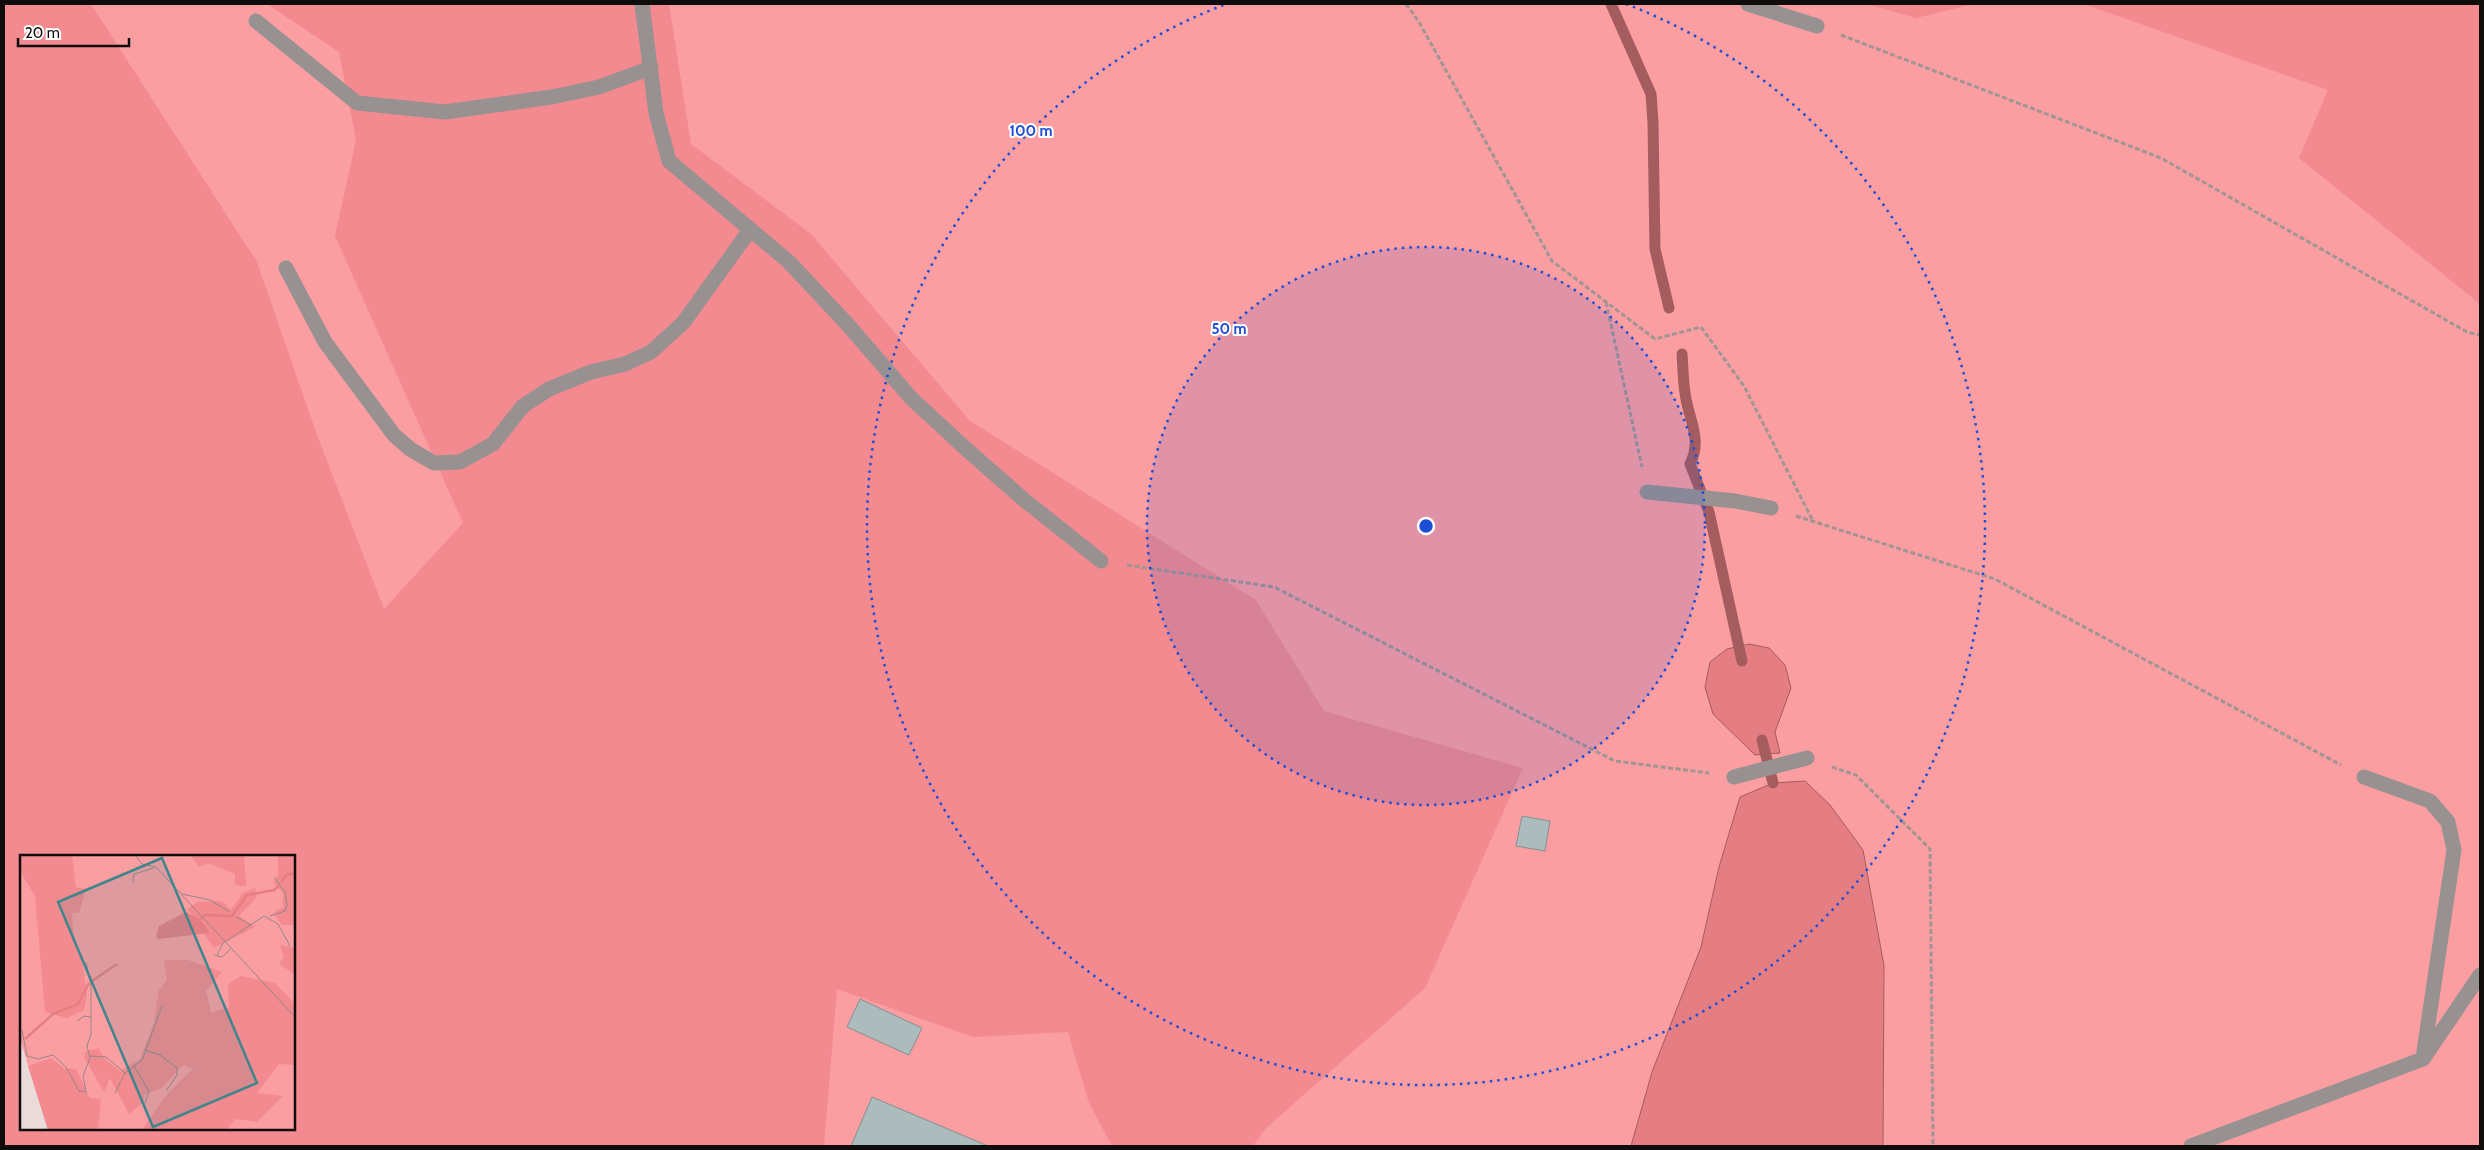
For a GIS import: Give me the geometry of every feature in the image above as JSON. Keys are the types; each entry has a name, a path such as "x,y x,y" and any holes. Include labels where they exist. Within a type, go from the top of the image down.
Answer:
{"lane":[{"path":"642,4 656,113 668,161 802,276 849,326 910,398 1023,499 1102,561"},
{"path":"1748,4 1817,26"},
{"path":"256,21 357,103 445,112 552,97 599,87 651,68"},
{"path":"286,268 325,342 394,435 410,449 434,463 460,462 493,444 523,406 550,389 591,372 626,364 651,352 683,323 750,230"},
{"path":"1647,492 1735,500 1771,508"},
{"path":"1734,777 1807,758"},
{"path":"2364,777 2430,801 2448,822 2454,850 2423,1060"},
{"path":"2191,1146 2423,1060 2480,975"}],"path":[{"path":"1406,4 1419,22 1552,261 1656,340 1701,326 1744,386 1813,521"},
{"path":"1817,26 2161,158 2467,332 2480,335"},
{"path":"1606,301 1647,492"},
{"path":"1771,508 1995,579 2364,777"},
{"path":"1102,561 1274,587 1616,761 1734,777"},
{"path":"1807,758 1856,775 1930,849 1933,1146"}],"shaded area":[{"path":"4,4 2480,4 2480,1146 4,1146"},
{"path":"4,4 91,4 257,262 317,435 384,609 463,523 335,236 356,140 339,52 267,4 669,4 691,144 811,234 970,421 1256,600 1324,711 1523,768 1425,988 1265,1129 1253,1146 1112,1146 1089,1103 1068,1032 973,1037 837,989 824,1146 4,1146"},
{"path":"1867,4 1973,4 1916,18"},
{"path":"2084,4 2480,4 2480,304 2299,158 2328,90"},
{"path":"1749,644 1769,648 1785,665 1791,688 1775,732 1780,753 1755,755 1713,714 1705,687 1710,662 1727,649"},
{"path":"1805,781 1830,805 1863,850 1884,966 1883,1146 1631,1146 1652,1072 1701,947 1719,867 1740,797 1773,783"}],"building":[{"path":"1522,816 1550,821 1545,851 1516,846"},
{"path":"860,999 922,1028 909,1055 847,1027"},
{"path":"872,1097 988,1146 851,1146"}],"waterway":[{"path":"1611,4 1651,94 1655,249 1669,308"},
{"path":"1682,354 1685,393 1695,437 1694,455 1690,464 1709,512 1742,661"},
{"path":"1762,740 1773,783"}]}
